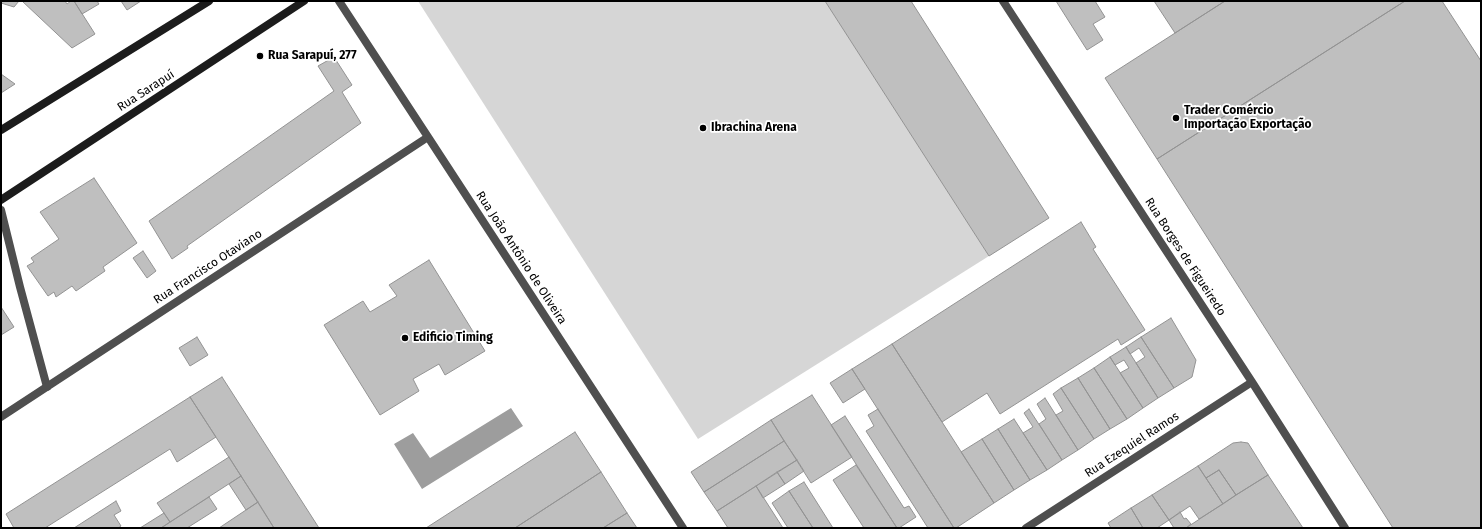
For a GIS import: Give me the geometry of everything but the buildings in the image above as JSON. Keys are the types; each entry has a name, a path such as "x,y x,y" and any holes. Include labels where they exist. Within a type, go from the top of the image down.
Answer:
{"main road":[{"path":"1,130 209,1"},
{"name":"Rua Sarapuí","path":"1,200 304,1"}],"street":[{"name":"Rua João Antônio de Oliveira","path":"338,1 683,528"},
{"name":"Rua Borges de Figueiredo","path":"1002,1 1252,382 1345,528"},
{"name":"Rua Francisco Otaviano","path":"1,417 428,137"},
{"path":"1,210 47,387"},
{"name":"Rua Ezequiel Ramos","path":"1026,528 1252,382"}],"shaded area":[{"name":"Ibrachina Arena","path":"418,1 825,1 989,256 698,439"},
{"path":"511,408 523,426 422,489 394,444 413,433 430,458"}],"place":[{"name":"Rua Sarapuí, 277","path":"260,56"},
{"name":"Trader Comércio Importação Exportação","path":"1176,118"},
{"name":"Ibrachina Arena","path":"703,128"},
{"name":"Edificio Timing","path":"405,338"}]}
